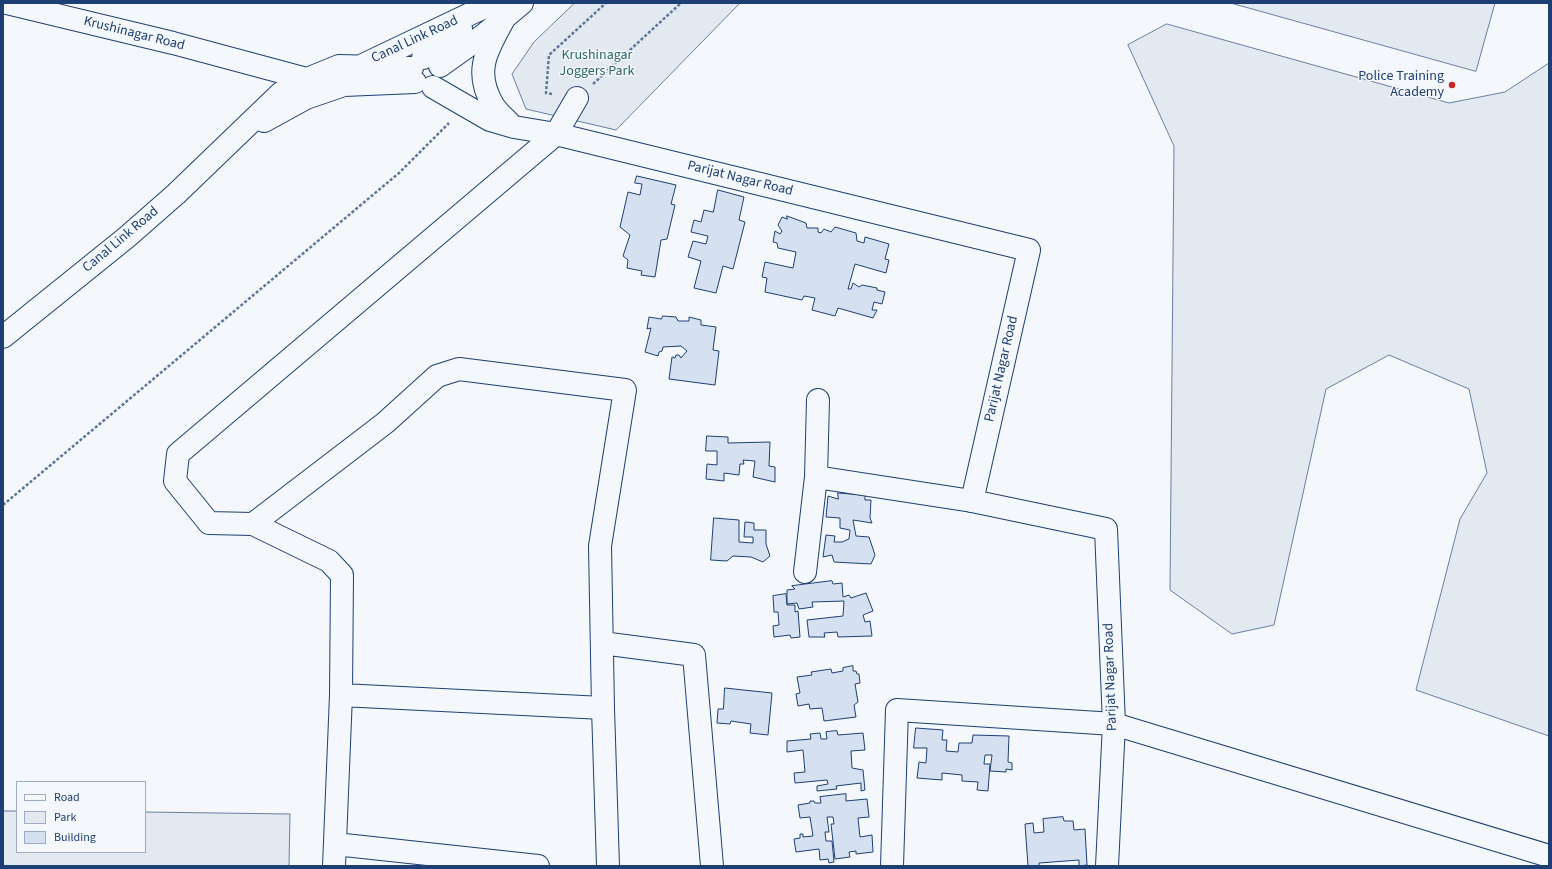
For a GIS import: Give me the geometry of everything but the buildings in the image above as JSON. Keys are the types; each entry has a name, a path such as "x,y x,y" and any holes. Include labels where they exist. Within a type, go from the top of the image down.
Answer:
{"street":[{"name":"Krushinagar Road","path":"7,3 174,43 307,79"},
{"name":"Canal Link Road","path":"234,139 347,73 497,8 522,3"},
{"path":"494,106 483,78 483,62 488,48 497,8"},
{"name":"Canal Link Road","path":"3,337 128,237 234,139 281,93 307,79 347,73 427,73 485,34 497,8"},
{"path":"260,67 347,73"},
{"path":"427,73 466,106 490,120 514,127 556,134"},
{"path":"427,73 494,106 514,127"},
{"path":"334,866 341,695 342,574 330,561 253,524 209,523 175,481 178,454 556,134 577,98"},
{"name":"Parijat Nagar Road","path":"556,134 1029,250 972,502 1106,529 1114,724 1107,866"},
{"path":"253,524 384,423 437,376 459,369 625,390 600,546 608,866"},
{"path":"806,572 816,477 818,400"},
{"path":"816,477 972,502"},
{"path":"602,643 694,655 712,866"},
{"path":"341,695 603,708"},
{"path":"892,866 897,710 1114,724 1549,856"},
{"path":"335,844 538,866"}],"path":[{"path":"606,3 549,55 546,93 577,98 614,66 681,3"},
{"path":"3,505 399,173 466,106"}],"green space":[{"name":"Krushinagar Joggers Park","path":"575,3 740,3 616,130 526,109 512,74 534,42"},
{"path":"1231,3 1495,3 1476,71"},
{"path":"1167,24 1449,103 1505,92 1549,63 1549,736 1416,690 1460,519 1487,473 1469,389 1389,355 1326,389 1274,625 1232,634 1170,590 1174,146 1128,45"},
{"path":"3,811 16,811 16,853 146,853 146,812 290,814 289,866 3,866"}],"place":[{"name":"Police Training Academy","path":"1452,85"}]}
